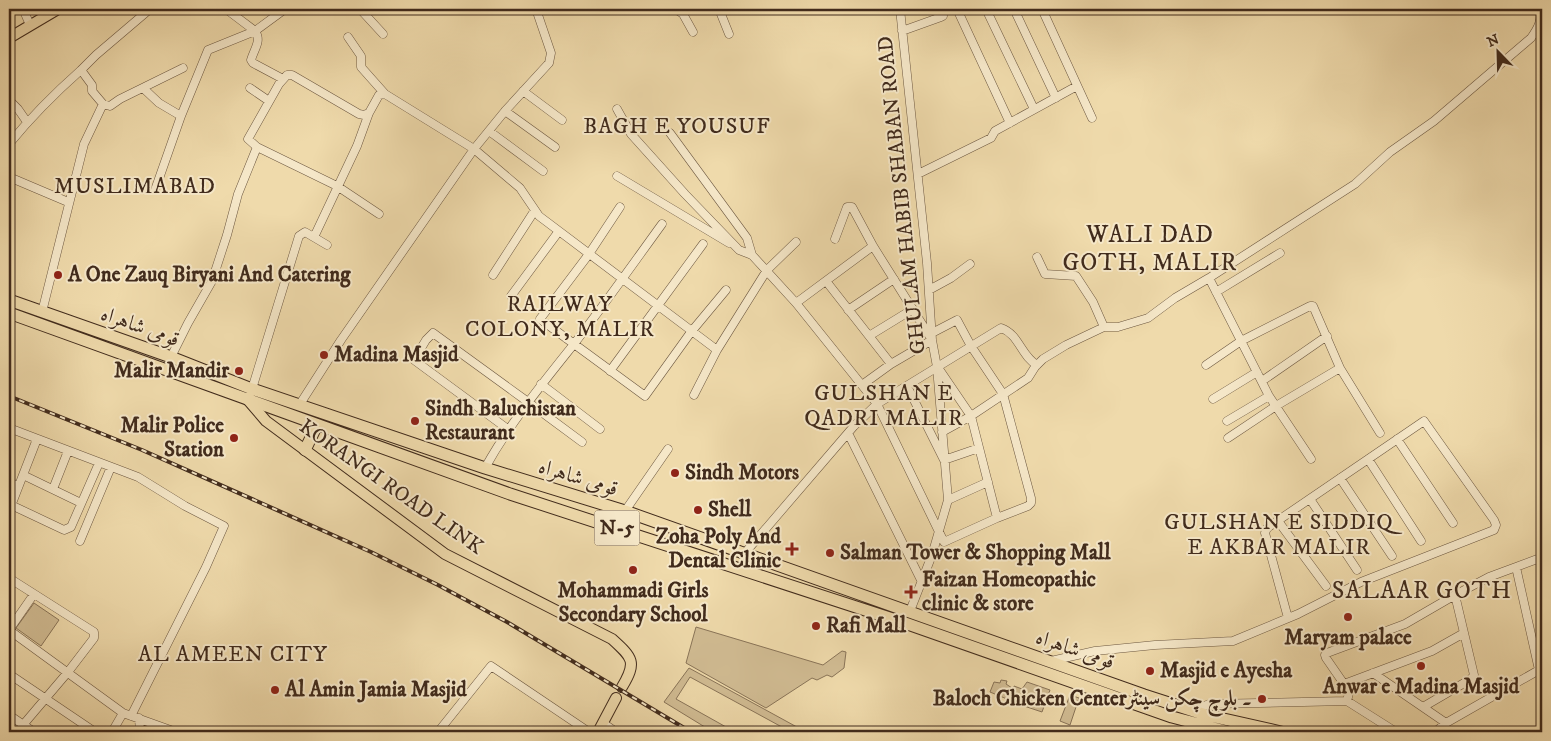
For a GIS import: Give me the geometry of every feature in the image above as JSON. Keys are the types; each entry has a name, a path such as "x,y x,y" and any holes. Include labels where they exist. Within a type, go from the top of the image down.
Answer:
{"highway":[{"name":"قومی شاہراہ","path":"9,300 171,357 317,425 510,494 853,605 1198,728 1229,732"},
{"name":"قومی شاہراہ","path":"9,313 250,394 300,404 485,468 625,512 1193,711 1281,732"},
{"path":"305,450 317,425"},
{"path":"1021,664 1023,652"}],"main road":[{"path":"9,38 58,9"},
{"name":"KORANGI ROAD LINK","path":"250,394 266,421 445,554 612,639 625,651 632,661 631,672 622,687"},
{"path":"600,728 616,698"}],"street":[{"path":"23,9 30,25"},
{"path":"9,144 51,96 96,54 150,9"},
{"path":"226,9 255,31 259,39 251,60 253,64 283,79"},
{"path":"155,190 181,116 208,50 255,31 285,9"},
{"path":"360,9 383,34"},
{"path":"300,404 341,340 474,149 548,63 551,53 536,9"},
{"path":"658,9 678,10 683,14 693,32"},
{"path":"719,9 729,34"},
{"name":"GHULAM HABIB SHABAN ROAD","path":"900,9 918,174 932,336 938,368 948,500 922,582 910,611"},
{"path":"902,31 943,16 942,9"},
{"path":"957,9 1010,123"},
{"path":"986,9 1034,109"},
{"path":"1014,9 1056,98"},
{"path":"1042,9 1092,118"},
{"path":"942,432 971,416 1028,378 1037,365 1066,345 1092,331 1104,327 1118,327 1148,318 1174,298 1209,278 1354,184 1390,152 1434,121 1531,38 1539,26 1541,19 1540,9"},
{"path":"348,37 361,56 361,67 385,94 474,149 520,188 539,216 716,350"},
{"path":"81,70 92,85 92,91 103,104 110,106 120,99 184,68"},
{"path":"369,113 359,114 292,75 287,75 269,101 248,139 257,147 337,186 379,214"},
{"path":"918,174 991,138 995,131 1077,86"},
{"path":"143,88 159,103 181,116"},
{"path":"250,88 269,101"},
{"path":"523,91 562,120"},
{"path":"315,236 337,186 358,146 369,113 379,95 385,94"},
{"path":"9,100 27,122"},
{"path":"42,312 84,144 103,104"},
{"path":"617,109 631,134 739,250"},
{"path":"505,111 555,147"},
{"path":"488,131 543,171"},
{"path":"670,133 747,238 752,255"},
{"path":"171,357 212,281 228,234 238,194 257,147"},
{"path":"617,176 739,250 752,255 767,270 877,404 944,542 1028,506 1031,503 1002,394 971,346 957,320 862,385"},
{"path":"9,177 68,202"},
{"path":"620,207 589,254 540,319 645,396 692,332 726,290"},
{"path":"835,239 847,207 852,207 873,246 932,336"},
{"path":"493,275 535,210"},
{"path":"485,468 498,444 541,384 574,344 662,224"},
{"path":"511,296 559,231"},
{"path":"250,394 299,236 305,232 327,246"},
{"path":"694,395 716,350 767,270 796,242"},
{"path":"610,370 703,244"},
{"path":"796,303 873,246"},
{"path":"1216,292 1280,253"},
{"path":"1037,257 1045,274 1076,276 1093,302 1104,327"},
{"path":"929,290 970,264"},
{"path":"1209,278 1269,396 1311,459"},
{"path":"848,310 894,279"},
{"path":"826,281 891,364"},
{"path":"1206,365 1241,340 1312,306 1340,368 1380,432"},
{"path":"869,336 913,309"},
{"path":"744,554 848,432 877,404 1001,328 1012,334 1032,362 1037,365"},
{"path":"509,430 414,360 426,340 433,333 582,442"},
{"path":"1262,382 1326,336"},
{"path":"938,368 971,416 997,518"},
{"path":"1228,438 1276,406 1340,368"},
{"path":"1213,399 1257,372"},
{"path":"541,384 600,429"},
{"path":"907,386 944,460 979,448"},
{"path":"1227,421 1269,396"},
{"path":"1049,661 1094,651 1155,645 1232,641 1288,618 1361,582 1494,530 1496,525 1494,520 1424,421 1267,528 1265,532 1288,618"},
{"path":"9,428 138,477 185,506 224,526 135,717 140,732"},
{"path":"848,432 922,582"},
{"path":"37,439 10,508 64,530 71,527 99,463"},
{"path":"1396,439 1454,523"},
{"path":"625,512 668,450"},
{"path":"53,489 68,451"},
{"path":"1368,459 1421,541"},
{"path":"80,540 111,467"},
{"path":"23,475 82,503"},
{"path":"1340,478 1392,556"},
{"path":"9,481 18,486"},
{"path":"948,500 988,482"},
{"path":"1310,499 1356,570"},
{"path":"1278,521 1326,586"},
{"path":"1347,701 1349,694 1326,658 1325,655 1327,653 1405,624 1489,577 1540,558"},
{"path":"1435,732 1446,723 1539,670 1516,567"},
{"path":"9,578 94,632 94,638 68,672 17,732"},
{"path":"34,594 12,618 9,630 123,713 176,732"},
{"path":"1423,707 1471,679 1474,675 1455,595"},
{"path":"1344,684 1432,651 1464,633"},
{"path":"1533,645 1542,641"},
{"path":"438,732 491,666 588,732"},
{"path":"1373,673 1446,723"},
{"path":"9,674 95,732"},
{"path":"1193,711 1209,704 1347,701 1396,732"},
{"path":"112,732 123,713"},
{"path":"9,715 34,732"},
{"path":"600,728 616,732"}],"shaded area":[{"path":"34,603 59,620 41,646 16,628"},
{"path":"696,627 823,665 842,651 846,652 844,668 832,677 827,675 817,680 812,678 766,708 686,663"},
{"path":"689,668 806,732 791,732 690,677 676,699 735,732 713,732 664,702"},
{"path":"1001,680 1007,681 1006,684 1012,688 1007,699 990,692 994,682 1000,683"},
{"path":"1027,682 1050,690 1042,712 1009,701 1014,686 1022,689"},
{"path":"1070,695 1079,698 1070,725 1060,721"}],"railway":[{"path":"9,396 142,450 371,552 438,585 507,622 691,732"}],"place":[{"name":"A One Zauq Biryani And Catering","path":"58,275"},
{"name":"Madina Masjid","path":"324,355"},
{"name":"Malir Mandir","path":"239,371"},
{"name":"Sindh Baluchistan Restaurant","path":"415,421"},
{"name":"Malir Police Station","path":"234,438"},
{"name":"Sindh Motors","path":"675,473"},
{"name":"Shell","path":"698,510"},
{"name":"Zoha Poly And Dental Clinic","path":"792,549"},
{"name":"Salman Tower & Shopping Mall","path":"830,553"},
{"name":"Mohammadi Girls Secondary School","path":"633,570"},
{"name":"Faizan Homeopathic clinic & store","path":"911,592"},
{"name":"Maryam palace","path":"1348,617"},
{"name":"Rafi Mall","path":"816,626"},
{"name":"Anwar e Madina Masjid","path":"1421,666"},
{"name":"Masjid e Ayesha","path":"1150,671"},
{"name":"Al Amin Jamia Masjid","path":"275,690"},
{"name":"Baloch Chicken Center۔ بلوچ چکن سینٹر","path":"1262,699"}],"district":[{"name":"BAGH E YOUSUF","path":"677,126"},
{"name":"MUSLIMABAD","path":"135,186"},
{"name":"WALI DAD GOTH, MALIR","path":"1150,249"},
{"name":"RAILWAY COLONY, MALIR","path":"560,316"},
{"name":"GULSHAN E QADRI MALIR","path":"884,406"},
{"name":"GULSHAN E SIDDIQ E AKBAR MALIR","path":"1279,534"},
{"name":"SALAAR GOTH","path":"1422,591"},
{"name":"AL AMEEN CITY","path":"233,654"}]}
